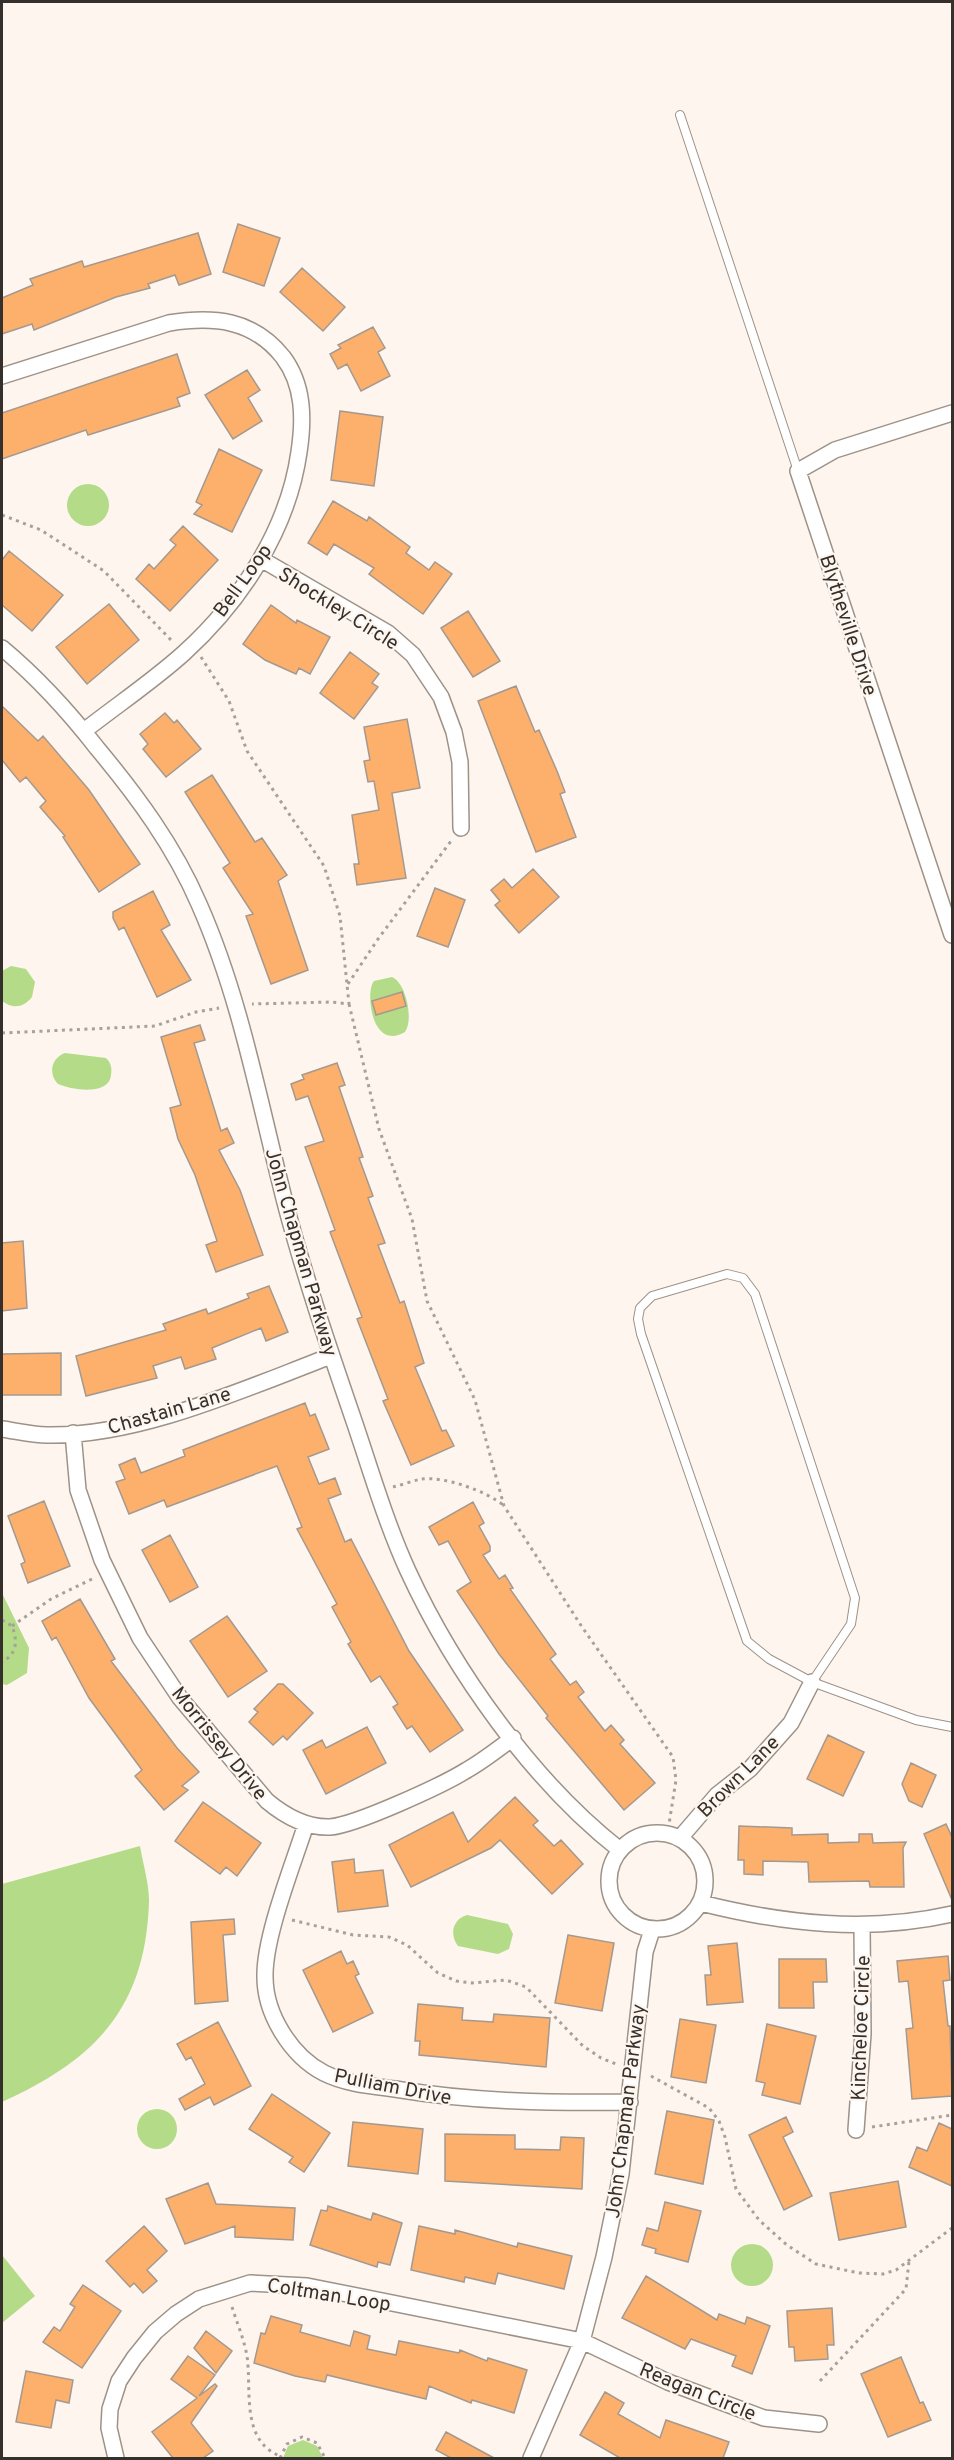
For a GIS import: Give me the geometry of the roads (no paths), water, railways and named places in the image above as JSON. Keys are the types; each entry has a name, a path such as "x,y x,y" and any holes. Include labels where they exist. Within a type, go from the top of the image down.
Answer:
{"street":[{"name":"Bell Loop","path":"2,376 169,323 196,318 234,322 265,339 278,351 296,380 302,406 302,434 297,468 286,509 261,559 226,607 188,648 84,731"},
{"path":"798,471 835,450 952,412"},
{"name":"Blytheville Drive","path":"798,471 952,935"},
{"name":"Shockley Circle","path":"261,559 388,633 413,655 441,697 454,732 460,762 461,828"},
{"name":"John Chapman Parkway","path":"2,648 41,683 84,731 143,804 198,901 236,1005 288,1214 331,1356 408,1571 440,1632 513,1738 570,1808 620,1850"},
{"name":"Chastain Lane","path":"2,1429 46,1436 113,1429 206,1403 331,1356"},
{"name":"Morrissey Drive","path":"73,1433 78,1490 108,1572 140,1638 180,1698 267,1801 282,1814 306,1824 330,1827 355,1821 467,1771 513,1738"},
{"name":"Brown Lane","path":"673,1836 717,1795 750,1769 791,1723 812,1682"},
{"name":"Pulliam Drive","path":"306,1824 268,1950 265,1977 270,2006 282,2032 301,2055 324,2073 353,2083 453,2099 554,2103 630,2102"},
{"path":"642,1835 673,1836 693,1848 703,1864 706,1881 701,1904 690,1917 676,1926 652,1930 639,1927 624,1917 612,1900 609,1884 611,1865 620,1850 642,1835"},
{"path":"701,1904 773,1920 862,1926 952,1914"},
{"name":"Kincheloe Circle","path":"856,2130 863,2034 862,1926"},
{"name":"John Chapman Parkway","path":"531,2458 582,2341 604,2257 621,2174 645,1952 652,1930"},
{"name":"Coltman Loop","path":"116,2458 109,2427 110,2409 119,2381 155,2332 184,2309 221,2290 250,2283 307,2286 582,2341"},
{"name":"Reagan Circle","path":"582,2341 668,2382 764,2418 819,2424"}],"lane":[{"path":"680,115 798,471"},
{"path":"812,1682 851,1624 855,1610 855,1598 755,1294 743,1278 727,1274 652,1296 644,1300 640,1308 638,1319 641,1334 740,1628 755,1650 812,1682 916,1720 952,1726"}]}
